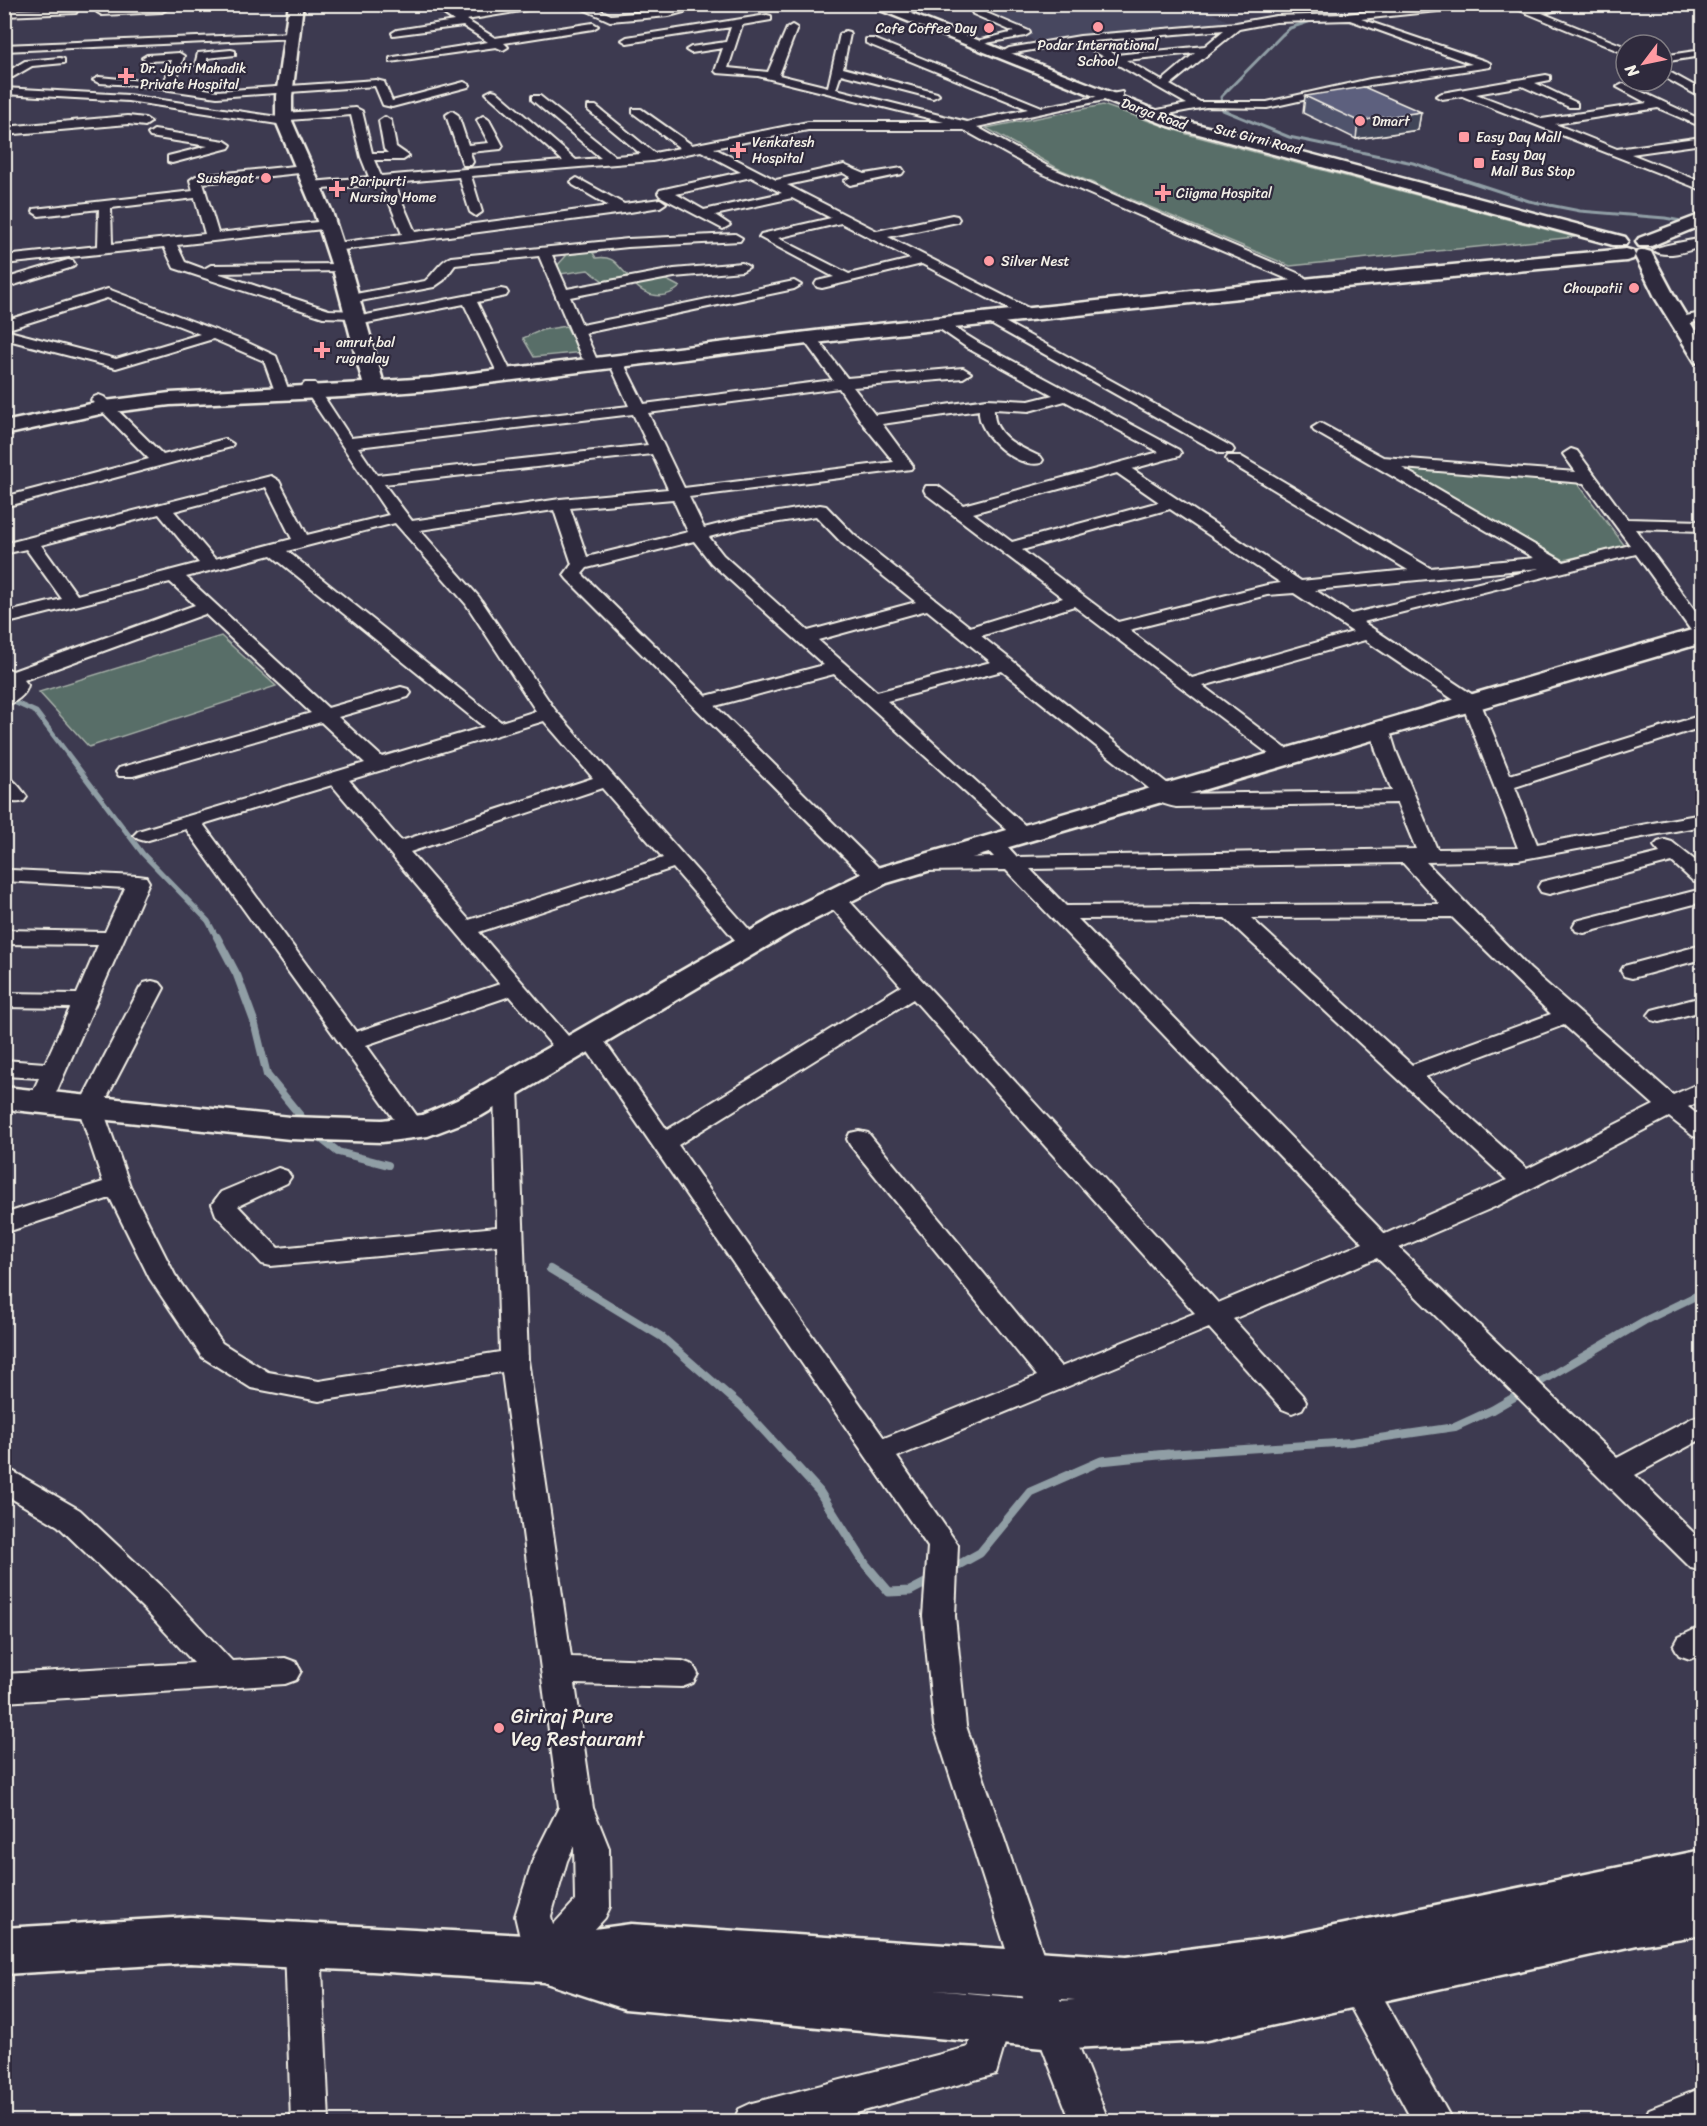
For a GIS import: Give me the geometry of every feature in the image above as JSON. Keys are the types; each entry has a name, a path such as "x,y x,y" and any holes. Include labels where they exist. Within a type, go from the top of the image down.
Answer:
{"main road":[{"path":"296,4 287,46 284,119 327,225 374,385"},
{"name":"Darga Road","path":"872,4 900,10 1211,134 1646,245"},
{"path":"900,10 1009,51 1112,95"},
{"path":"1646,245 1702,219"},
{"path":"374,385 589,358 1646,245 1702,229"},
{"path":"1646,245 1680,321 1702,358"},
{"path":"4,422 102,404 374,385 616,362 992,319 1025,312"},
{"path":"4,429 102,404"},
{"path":"4,1098 290,1128 382,1131 428,1125 469,1108 750,944 877,877 918,865 1001,853 1023,834 1472,703 1702,633"},
{"path":"4,1951 190,1940 543,1959 631,1947 1126,1980 1281,1960 1702,1871"},
{"path":"543,1959 625,1986 1054,2025 1202,2017 1637,1923 1702,1913"}],"street":[{"path":"102,12 162,9 169,4"},
{"path":"382,8 408,4"},
{"path":"577,4 610,18 669,13 712,5"},
{"path":"900,10 928,4"},
{"path":"1009,51 1080,39 1236,26 1276,19 1346,17 1476,4"},
{"path":"1510,4 1614,46"},
{"path":"1529,12 1591,4"},
{"path":"397,33 446,12 512,10 540,5"},
{"path":"512,10 552,32"},
{"path":"4,13 71,12"},
{"path":"446,12 500,45"},
{"path":"977,12 1024,33 985,42"},
{"path":"1158,112 1202,105 1267,105 1370,82 1486,65 1346,17"},
{"path":"627,40 767,18"},
{"path":"738,22 721,71 758,73 966,126 1045,171 1301,281"},
{"path":"394,60 500,45 552,32 593,26"},
{"path":"1162,86 1236,26"},
{"path":"772,77 792,28"},
{"path":"832,91 845,34"},
{"path":"1080,39 1162,86 1202,105"},
{"path":"870,40 1040,110"},
{"path":"90,60 96,44"},
{"path":"4,48 96,44 287,46"},
{"path":"691,50 730,44"},
{"path":"1114,58 1208,49"},
{"path":"169,86 193,68 202,56 242,53"},
{"path":"1674,57 1702,53"},
{"path":"134,58 179,57 193,68"},
{"path":"7,75 29,63 68,61"},
{"path":"107,70 90,80 208,88 285,90 376,83 380,84 387,103 392,104 464,85"},
{"path":"837,70 939,93 888,105"},
{"path":"7,75 31,76"},
{"path":"1442,96 1546,78"},
{"path":"1674,78 1702,95"},
{"path":"1523,82 1573,105"},
{"path":"4,91 128,98 284,119 356,111 367,158 381,179 410,237"},
{"path":"492,93 575,165"},
{"path":"1464,93 1702,186"},
{"path":"1636,93 1702,124"},
{"path":"213,238 196,180 308,177 381,179 575,165 652,157 808,126 966,126 1112,95"},
{"path":"536,98 613,161"},
{"path":"1541,123 1660,104"},
{"path":"4,131 155,118 183,106"},
{"path":"592,108 652,157"},
{"path":"1674,111 1693,108"},
{"path":"637,111 695,148 752,173 1025,312"},
{"path":"452,115 477,212"},
{"path":"155,118 154,134 179,170"},
{"path":"462,149 497,146 483,120"},
{"path":"367,158 403,156 390,149 385,121"},
{"path":"154,134 225,145 171,159"},
{"path":"1615,152 1702,140"},
{"path":"634,159 687,187"},
{"path":"774,184 844,169 864,178"},
{"path":"834,185 897,171"},
{"path":"723,225 664,194 752,173"},
{"path":"1684,179 1702,177"},
{"path":"577,182 624,209"},
{"path":"39,212 200,194"},
{"path":"702,214 794,194"},
{"path":"334,247 660,203"},
{"path":"105,204 105,249"},
{"path":"843,219 766,237 847,278"},
{"path":"877,236 952,219"},
{"path":"4,260 327,225"},
{"path":"354,311 429,284 439,277 452,261 654,242 735,238"},
{"path":"169,242 179,265 328,314 469,299 501,293"},
{"path":"654,242 674,273 701,306"},
{"path":"1646,245 1688,247 1702,242"},
{"path":"4,284 61,266 87,251"},
{"path":"544,252 589,358"},
{"path":"822,284 923,260"},
{"path":"197,271 211,268 341,267"},
{"path":"562,294 674,273 742,267"},
{"path":"577,330 794,285"},
{"path":"4,326 108,292 271,359 282,391"},
{"path":"469,299 502,368"},
{"path":"4,313 21,321"},
{"path":"1680,321 1702,317"},
{"path":"992,319 1230,454 1427,574"},
{"path":"942,324 974,346 1173,453 960,511"},
{"path":"4,334 116,364 214,334"},
{"path":"4,619 302,542 403,522 680,493 905,466 869,421 810,339"},
{"path":"616,362 699,536 717,559 1023,834"},
{"path":"346,443 639,410 841,383 963,373"},
{"path":"313,389 346,443 403,522 473,601 548,714 750,944"},
{"path":"869,421 987,404 1029,406 1066,396"},
{"path":"102,404 160,461"},
{"path":"987,404 986,422 993,434 1015,451 1035,460"},
{"path":"1320,428 1558,564"},
{"path":"4,502 225,444"},
{"path":"373,480 658,449"},
{"path":"1571,454 1702,633"},
{"path":"1379,461 1588,478"},
{"path":"1120,469 1472,703 1530,852"},
{"path":"4,549 271,481 302,542"},
{"path":"932,490 1285,757"},
{"path":"1009,548 1172,503"},
{"path":"560,504 581,564"},
{"path":"163,508 211,566"},
{"path":"877,877 573,575 581,564 645,546 699,536 743,523 820,510 848,539 1006,664 1162,793 1176,801 1405,796"},
{"path":"1623,524 1702,526"},
{"path":"31,543 73,602"},
{"path":"1347,621 1558,564 1640,548"},
{"path":"274,549 498,729"},
{"path":"1116,628 1267,590 1558,564"},
{"path":"174,576 379,765"},
{"path":"968,634 1075,600"},
{"path":"805,638 930,604"},
{"path":"8,687 208,607"},
{"path":"1190,684 1367,634"},
{"path":"873,699 1006,664"},
{"path":"703,703 837,667"},
{"path":"126,772 401,693"},
{"path":"145,835 548,714"},
{"path":"1504,784 1702,721"},
{"path":"1381,729 1386,751 1405,796 1419,856 1455,910 1567,1016 1670,1106 1702,1130"},
{"path":"336,778 514,987 579,1044 664,1143 943,1545 939,1616 950,1726 1032,1974 1090,2121"},
{"path":"397,849 606,780"},
{"path":"1001,853 1419,856 1530,852 1702,820"},
{"path":"191,822 413,1127"},
{"path":"1647,831 1702,877"},
{"path":"1001,853 1381,1246 1702,1559"},
{"path":"1549,887 1676,855"},
{"path":"465,929 677,861"},
{"path":"11,876 138,882 40,1102"},
{"path":"1584,926 1702,896"},
{"path":"834,898 1292,1402"},
{"path":"1059,913 1455,910"},
{"path":"1231,912 1524,1181"},
{"path":"4,937 112,939"},
{"path":"1632,971 1702,952"},
{"path":"351,1042 514,987"},
{"path":"664,1143 915,987"},
{"path":"152,988 90,1107 117,1186 162,1279 212,1350 261,1381 320,1391 389,1378 514,1360"},
{"path":"4,1000 85,1001"},
{"path":"1660,1015 1702,1004"},
{"path":"1408,1075 1567,1016"},
{"path":"4,1068 54,1071"},
{"path":"506,1086 514,1360 576,1808 592,1848 592,1907 543,1959"},
{"path":"879,1452 1215,1316 1490,1199 1702,1090"},
{"path":"859,1139 1056,1380"},
{"path":"278,1177 230,1198 225,1204 225,1209 271,1257 511,1235"},
{"path":"4,1224 117,1186"},
{"path":"1614,1473 1702,1426"},
{"path":"4,1480 69,1518 156,1601 225,1675"},
{"path":"557,1670 682,1674"},
{"path":"4,1688 285,1671"},
{"path":"543,1959 533,1916 550,1859 576,1808"},
{"path":"303,1946 310,2121"},
{"path":"1356,1984 1434,2121"},
{"path":"752,2121 983,2061 994,2019"},
{"path":"1662,2121 1702,2107"}],"shaded area":[{"name":"Podar International School","path":"1196,4 1231,23 1038,43 991,16 1028,5"}],"green space":[{"path":"1103,105 1187,134 1575,237 1290,266 1057,168 986,128"},
{"path":"600,247 604,251 593,253 596,258 613,260 630,277 603,281 588,270 560,274 555,268 566,256 561,253"},
{"path":"661,277 680,287 668,294 656,296 644,292 633,283"},
{"path":"566,326 578,348 584,352 534,357 523,338 542,330"},
{"path":"1397,467 1576,481 1625,546 1564,560"},
{"path":"221,636 276,686 89,747 39,692"}],"building":[{"path":"1364,87 1421,112 1358,121 1305,96"}],"waterway":[{"path":"1291,4 1314,20 1290,28 1282,35 1221,97 1223,110 1289,137 1413,163 1529,201 1580,211 1665,218 1702,225"},
{"path":"7,699 36,712 143,854 208,921 217,938"},
{"path":"217,937 237,975 254,1021 267,1075 307,1124"},
{"path":"314,1133 338,1152 388,1165"},
{"path":"550,1269 662,1337 742,1407 786,1455"},
{"path":"1533,1386 1644,1321 1702,1293"},
{"path":"1152,1455 1352,1442 1455,1427 1492,1410 1523,1392"},
{"path":"785,1454 819,1491 866,1565 889,1592 910,1591 933,1579"},
{"path":"951,1569 980,1553 1030,1492 1101,1461 1168,1454"}],"place":[{"name":"Podar International School","path":"1098,27"},
{"name":"Cafe Coffee Day","path":"989,28"},
{"name":"Dr. Jyoti Mahadik Private Hospital","path":"126,76"},
{"name":"Dmart","path":"1360,121"},
{"name":"Easy Day Mall","path":"1464,137"},
{"name":"Venkatesh Hospital","path":"738,150"},
{"name":"Easy Day Mall Bus Stop","path":"1479,163"},
{"name":"Sushegat","path":"266,178"},
{"name":"Paripurti Nursing Home","path":"337,189"},
{"name":"Ciigma Hospital","path":"1163,193"},
{"name":"Silver Nest","path":"989,261"},
{"name":"Choupatii","path":"1634,288"},
{"name":"amrut bal rugnalay","path":"322,350"},
{"name":"Giriraj Pure Veg Restaurant","path":"499,1728"}]}
